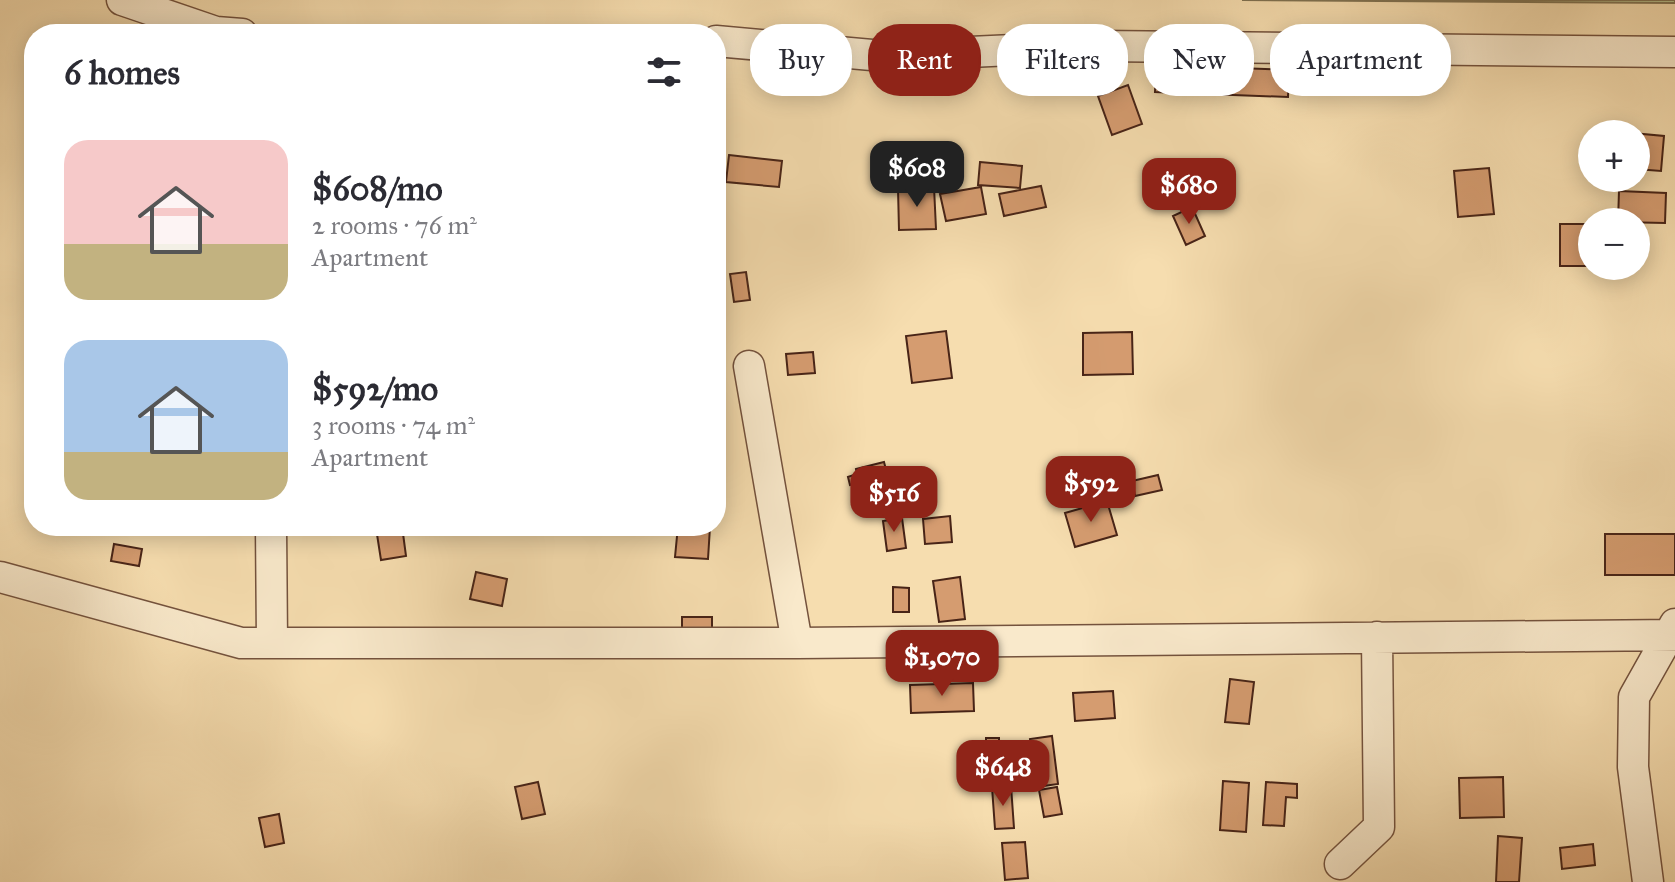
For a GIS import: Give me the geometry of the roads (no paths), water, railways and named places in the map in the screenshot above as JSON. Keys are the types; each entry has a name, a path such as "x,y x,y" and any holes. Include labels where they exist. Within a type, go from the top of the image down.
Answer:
{"street":[{"path":"122,0 192,24"},
{"path":"726,42 883,56 1098,46 1675,52"},
{"path":"749,366 797,643"},
{"path":"271,536 272,643"},
{"path":"0,577 241,643 797,643 1673,631"},
{"path":"1648,882 1633,767 1634,697 1673,631"},
{"path":"1340,864 1379,827 1377,637"}]}
